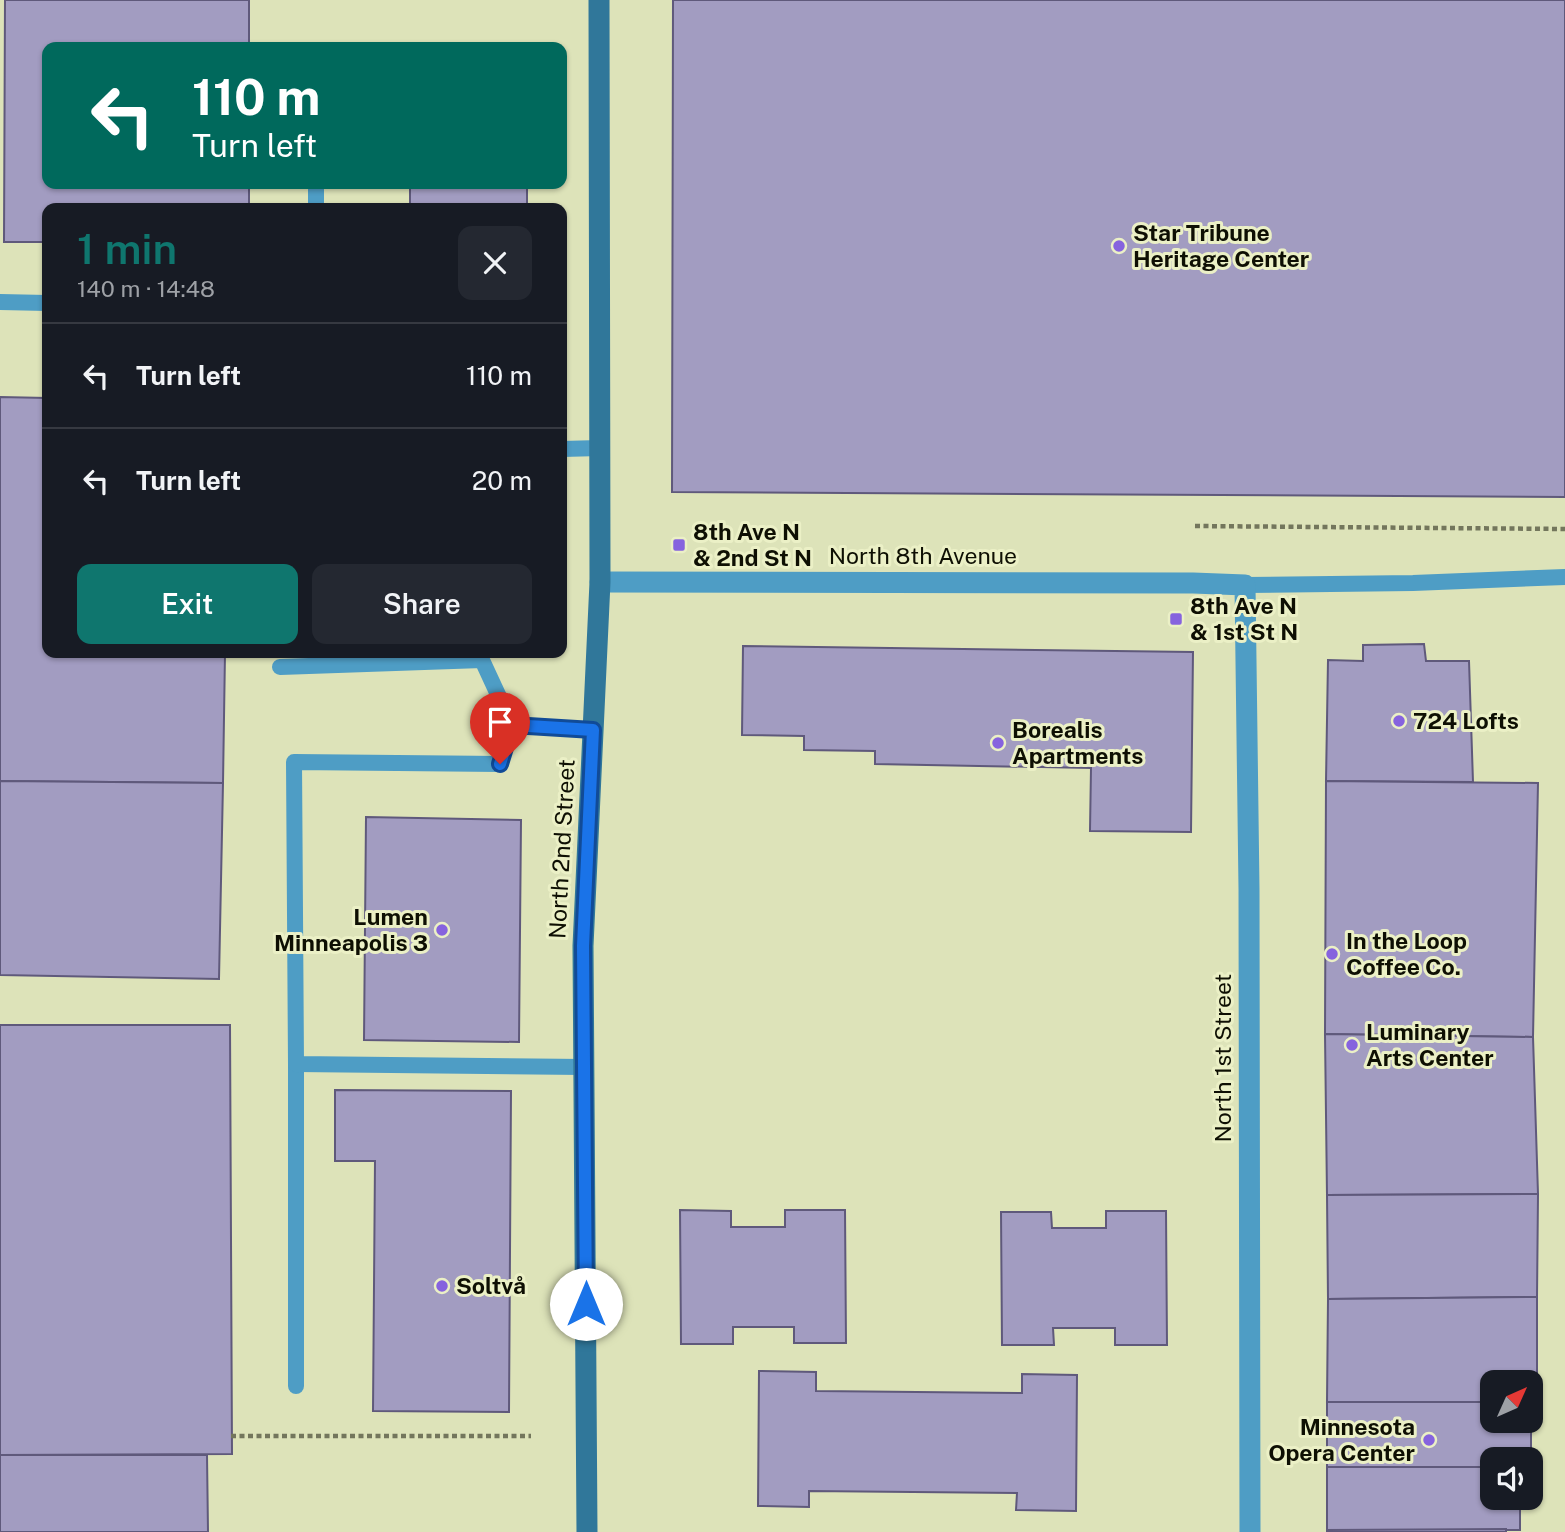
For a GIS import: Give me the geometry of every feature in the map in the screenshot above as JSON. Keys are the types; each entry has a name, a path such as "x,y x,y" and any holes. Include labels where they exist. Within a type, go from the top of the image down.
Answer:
{"street":[{"name":"North 2nd Street","path":"587,1532 583,946 600,582 599,0"},
{"name":"North 8th Avenue","path":"600,582 1245,585"},
{"name":"North 1st Street","path":"1245,585 1250,889 1250,1532"}],"lane":[{"path":"0,302 42,303"},
{"path":"567,449 600,448"},
{"path":"1245,585 1413,583 1565,577"},
{"path":"280,667 482,660 512,725 500,764 294,762 296,1386"},
{"path":"512,725 593,730"},
{"path":"296,1064 584,1067"}],"path":[{"path":"1195,526 1565,529"},
{"path":"231,1436 531,1436"}],"building":[{"path":"5,0 249,0 249,42 42,42 42,189 249,189 249,203 42,203 42,242 4,242"},
{"name":"Star Tribune Heritage Center","path":"673,0 1565,0 1565,497 672,492"},
{"path":"410,189 527,189 527,203 410,203"},
{"path":"0,397 42,398 42,658 225,658 223,783 0,781"},
{"name":"724 Lofts","path":"1424,644 1426,661 1469,661 1473,782 1326,781 1328,660 1363,661 1363,645"},
{"name":"Borealis Apartments","path":"743,646 1193,652 1191,832 1090,831 1091,768 875,764 875,751 804,750 804,736 742,735"},
{"path":"0,781 223,783 219,979 0,975"},
{"path":"1326,781 1538,783 1533,1037 1325,1034"},
{"name":"Lumen Minneapolis 3","path":"366,817 521,820 519,1042 364,1040"},
{"path":"0,1025 230,1025 232,1454 0,1455"},
{"path":"1325,1034 1533,1037 1538,1194 1327,1195"},
{"name":"Soltvå","path":"335,1090 511,1091 509,1412 373,1411 375,1161 335,1161"},
{"path":"1538,1194 1537,1297 1328,1299 1327,1195"},
{"path":"680,1210 731,1211 731,1227 785,1227 785,1210 845,1210 846,1343 794,1343 794,1327 733,1327 733,1344 681,1344"},
{"path":"1106,1211 1166,1211 1167,1345 1115,1345 1115,1328 1053,1328 1054,1345 1002,1345 1001,1212 1051,1212 1052,1228 1106,1228"},
{"path":"1537,1297 1537,1370 1480,1370 1480,1402 1327,1402 1328,1299"},
{"path":"759,1371 816,1372 816,1391 1022,1393 1022,1374 1077,1375 1076,1511 1016,1510 1017,1493 809,1491 809,1507 758,1506"},
{"name":"Minnesota Opera Center","path":"1327,1402 1480,1402 1480,1433 1531,1433 1531,1447 1480,1447 1480,1467 1327,1467"},
{"path":"0,1455 207,1455 208,1532 0,1532"},
{"path":"1327,1467 1480,1467 1480,1510 1520,1510 1520,1530 1327,1530"},
{"path":"1506,1529 1506,1532 1327,1532 1327,1530"}],"place":[{"name":"Star Tribune Heritage Center","path":"1119,246"},
{"name":"8th Ave N & 2nd St N","path":"679,545"},
{"name":"8th Ave N & 1st St N","path":"1176,619"},
{"name":"724 Lofts","path":"1399,721"},
{"name":"Borealis Apartments","path":"998,743"},
{"name":"Lumen Minneapolis 3","path":"442,930"},
{"name":"In the Loop Coffee Co.","path":"1332,954"},
{"name":"Luminary Arts Center","path":"1352,1045"},
{"name":"Soltvå","path":"442,1286"},
{"name":"Minnesota Opera Center","path":"1429,1440"}],"route":[{"path":"500,764 512,725 593,730 583,946 586,1304"}]}
